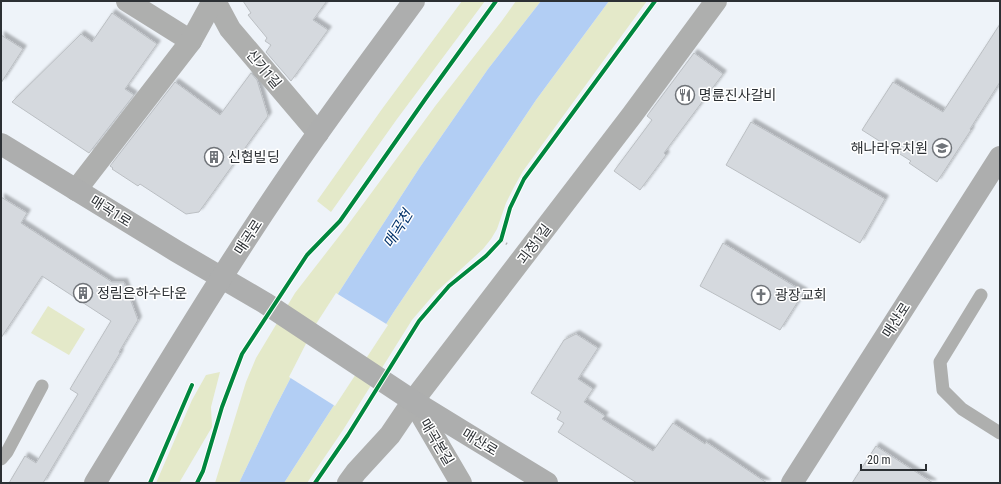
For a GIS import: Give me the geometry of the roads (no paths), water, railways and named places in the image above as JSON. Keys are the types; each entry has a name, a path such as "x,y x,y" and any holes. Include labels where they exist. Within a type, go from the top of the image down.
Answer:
{"street":[{"path":"127,1 191,41"},
{"path":"76,190 191,41 214,1"},
{"name":"신기1길","path":"214,1 230,29 318,133"},
{"name":"매곡로","path":"95,483 221,278 318,133 414,1"},
{"name":"괴정1길","path":"348,483 390,434 413,401 632,115 716,1"},
{"name":"매곡1로","path":"1,144 176,251 265,303"},
{"name":"매산로","path":"792,483 1000,157"},
{"name":"매산로","path":"265,303 413,401 547,483"},
{"name":"매곡본길","path":"413,401 461,483"}],"lane":[{"path":"981,295 940,362 943,390 962,409 1000,433"},
{"path":"1,459 7,452 42,386"}],"water":[{"name":"매곡천","path":"541,1 609,1 536,100 395,310 284,483 239,483 273,412 318,325 420,167 488,69"}],"place":[{"name":"명륜진사갈비","path":"685,95"},
{"name":"해나라유치원","path":"942,148"},
{"name":"신협빌딩","path":"214,157"},
{"name":"정림은하수타운","path":"83,293"},
{"name":"광장교회","path":"761,295"}]}
